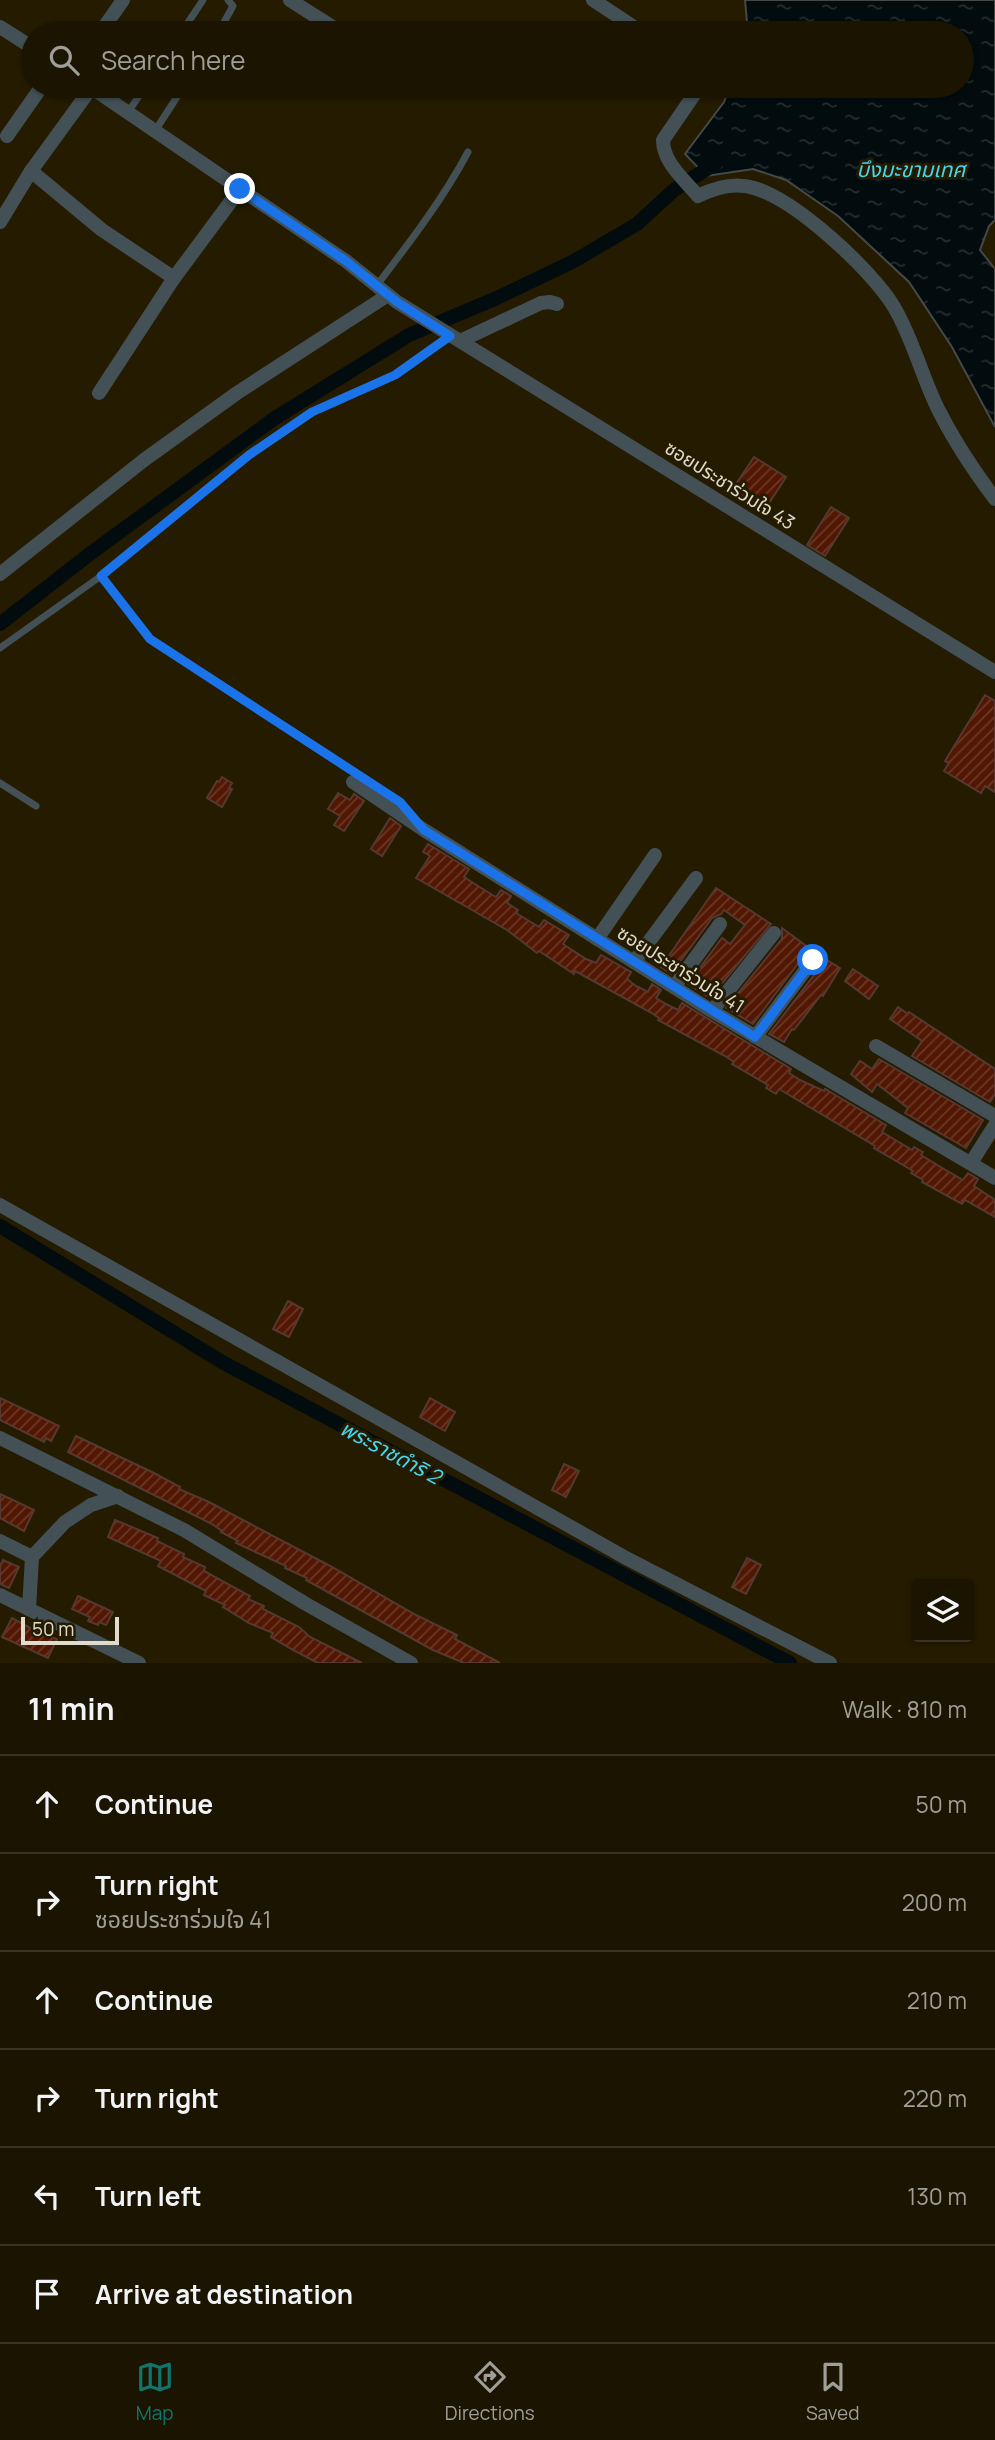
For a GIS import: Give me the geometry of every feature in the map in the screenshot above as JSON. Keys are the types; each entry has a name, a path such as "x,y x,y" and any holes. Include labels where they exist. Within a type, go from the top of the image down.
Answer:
{"street":[{"path":"108,21 123,0"},
{"path":"290,0 323,21"},
{"path":"593,0 625,21"},
{"path":"0,27 21,40"},
{"path":"7,136 34,98"},
{"path":"0,222 31,171 82,98"},
{"name":"ซอยประชาร่วมใจ 43","path":"107,98 346,261 387,294 995,672"},
{"path":"692,98 663,141 663,150 668,159 698,196 726,186 753,187 774,196 831,237 875,279 895,309 938,410 980,480 995,499"},
{"path":"31,171 102,230 174,278"},
{"path":"99,393 174,278 240,189"},
{"path":"0,573 144,460 237,393 387,294"},
{"path":"452,336 541,303 557,304"},
{"name":"ซอยประชาร่วมใจ 41","path":"354,777 424,830 712,1011 995,1178"},
{"path":"597,939 655,855"},
{"path":"634,962 696,878"},
{"path":"674,987 720,924"},
{"path":"712,1011 774,933"},
{"path":"755,1037 813,960"},
{"path":"876,1046 995,1116"},
{"path":"971,1163 995,1125"},
{"path":"0,1205 626,1558 830,1663"},
{"path":"0,1438 184,1530 306,1604 411,1663"},
{"path":"29,1609 32,1556 65,1522 91,1505 118,1496"},
{"path":"0,1541 32,1556"},
{"path":"0,1595 139,1663"}],"lane":[{"path":"189,21 203,0"},
{"path":"226,21 233,6 228,0"},
{"path":"128,112 138,98"},
{"path":"155,131 176,98"},
{"path":"387,294 418,232 468,152"},
{"path":"0,648 101,576 249,455 291,426 312,412 395,375 452,336"},
{"path":"0,783 36,806"}],"path":[{"path":"101,576 150,639 354,777"}],"water":[{"name":"บึงมะขามเทศ","path":"745,0 995,0 995,220 989,226 980,250 995,269 995,427 952,347 909,282 838,216 786,180 753,169 706,176 685,154 726,98 974,98 974,21 747,21"}],"building":[{"path":"754,457 786,477 762,514 730,493"},
{"path":"831,507 849,518 825,556 807,545"},
{"path":"985,695 995,701 995,792 985,786 981,793 944,771 949,763 945,761"},
{"path":"222,777 232,783 229,788 232,789 222,807 207,798"},
{"path":"338,793 350,800 354,794 364,801 344,831 334,825 340,816 328,809"},
{"path":"390,818 401,826 382,856 371,849"},
{"path":"428,844 469,869 464,877 486,891 496,897 501,890 511,896 507,903 518,910 516,913 539,927 544,920 569,935 563,944 586,959 596,963 601,955 610,960 631,972 627,979 636,986 648,992 652,984 661,990 656,998 666,1004 678,1010 682,1003 791,1069 789,1073 800,1080 824,1091 825,1089 886,1125 882,1132 912,1150 914,1147 923,1152 921,1155 963,1180 968,1173 978,1179 974,1186 995,1200 995,1217 965,1200 962,1204 922,1182 923,1180 911,1173 913,1171 874,1148 875,1146 779,1089 776,1094 766,1088 768,1085 732,1064 734,1062 725,1056 575,971 574,974 539,951 537,953 507,930 416,878 430,856 423,852"},
{"path":"716,888 771,924 710,998 688,984 722,938 730,944 745,925 724,910 712,918 671,974 661,967"},
{"path":"782,928 813,951 805,954 753,1024 726,1008 782,939"},
{"path":"822,957 840,968 823,996 821,995 794,1030 792,1029 784,1042 769,1034 821,966"},
{"path":"853,969 878,986 869,999 845,981"},
{"path":"898,1007 995,1069 995,1094 990,1102 912,1056 922,1041 890,1019"},
{"path":"879,1059 983,1120 966,1148 905,1113 908,1108 877,1084 872,1092 851,1074 860,1061 872,1069"},
{"path":"288,1301 303,1309 289,1337 273,1329"},
{"path":"0,1398 59,1426 51,1441 46,1438 44,1442 0,1420"},
{"path":"430,1398 455,1412 445,1431 420,1417"},
{"path":"76,1436 154,1473 180,1487 179,1489 332,1567 457,1635 455,1639 500,1663 464,1663 433,1650 285,1568 286,1566 236,1543 238,1541 212,1524 68,1452"},
{"path":"564,1464 579,1471 566,1497 552,1490"},
{"path":"0,1494 34,1510 24,1531 0,1518"},
{"path":"115,1520 158,1538 157,1541 205,1567 204,1571 250,1596 248,1599 264,1606 263,1609 362,1663 318,1663 295,1651 271,1637 273,1633 249,1623 223,1607 225,1605 204,1595 206,1591 158,1566 161,1561 108,1537"},
{"path":"747,1558 761,1565 746,1594 732,1587"},
{"path":"3,1560 19,1567 9,1588 0,1584 0,1566"},
{"path":"78,1596 113,1612 106,1625 88,1621 90,1617 72,1609"},
{"path":"12,1618 41,1634 57,1639 48,1658 2,1637"}],"waterway":[{"path":"0,624 91,553 275,418 409,335 497,298 574,261 637,224 674,190 716,163"},
{"name":"พระราชดำริ 2","path":"0,1226 222,1362 790,1663"}],"route":[{"path":"240,189 346,261 397,302 450,336 395,375 312,412 249,455 101,576 150,639 400,802 424,830 755,1037 813,960"}]}
